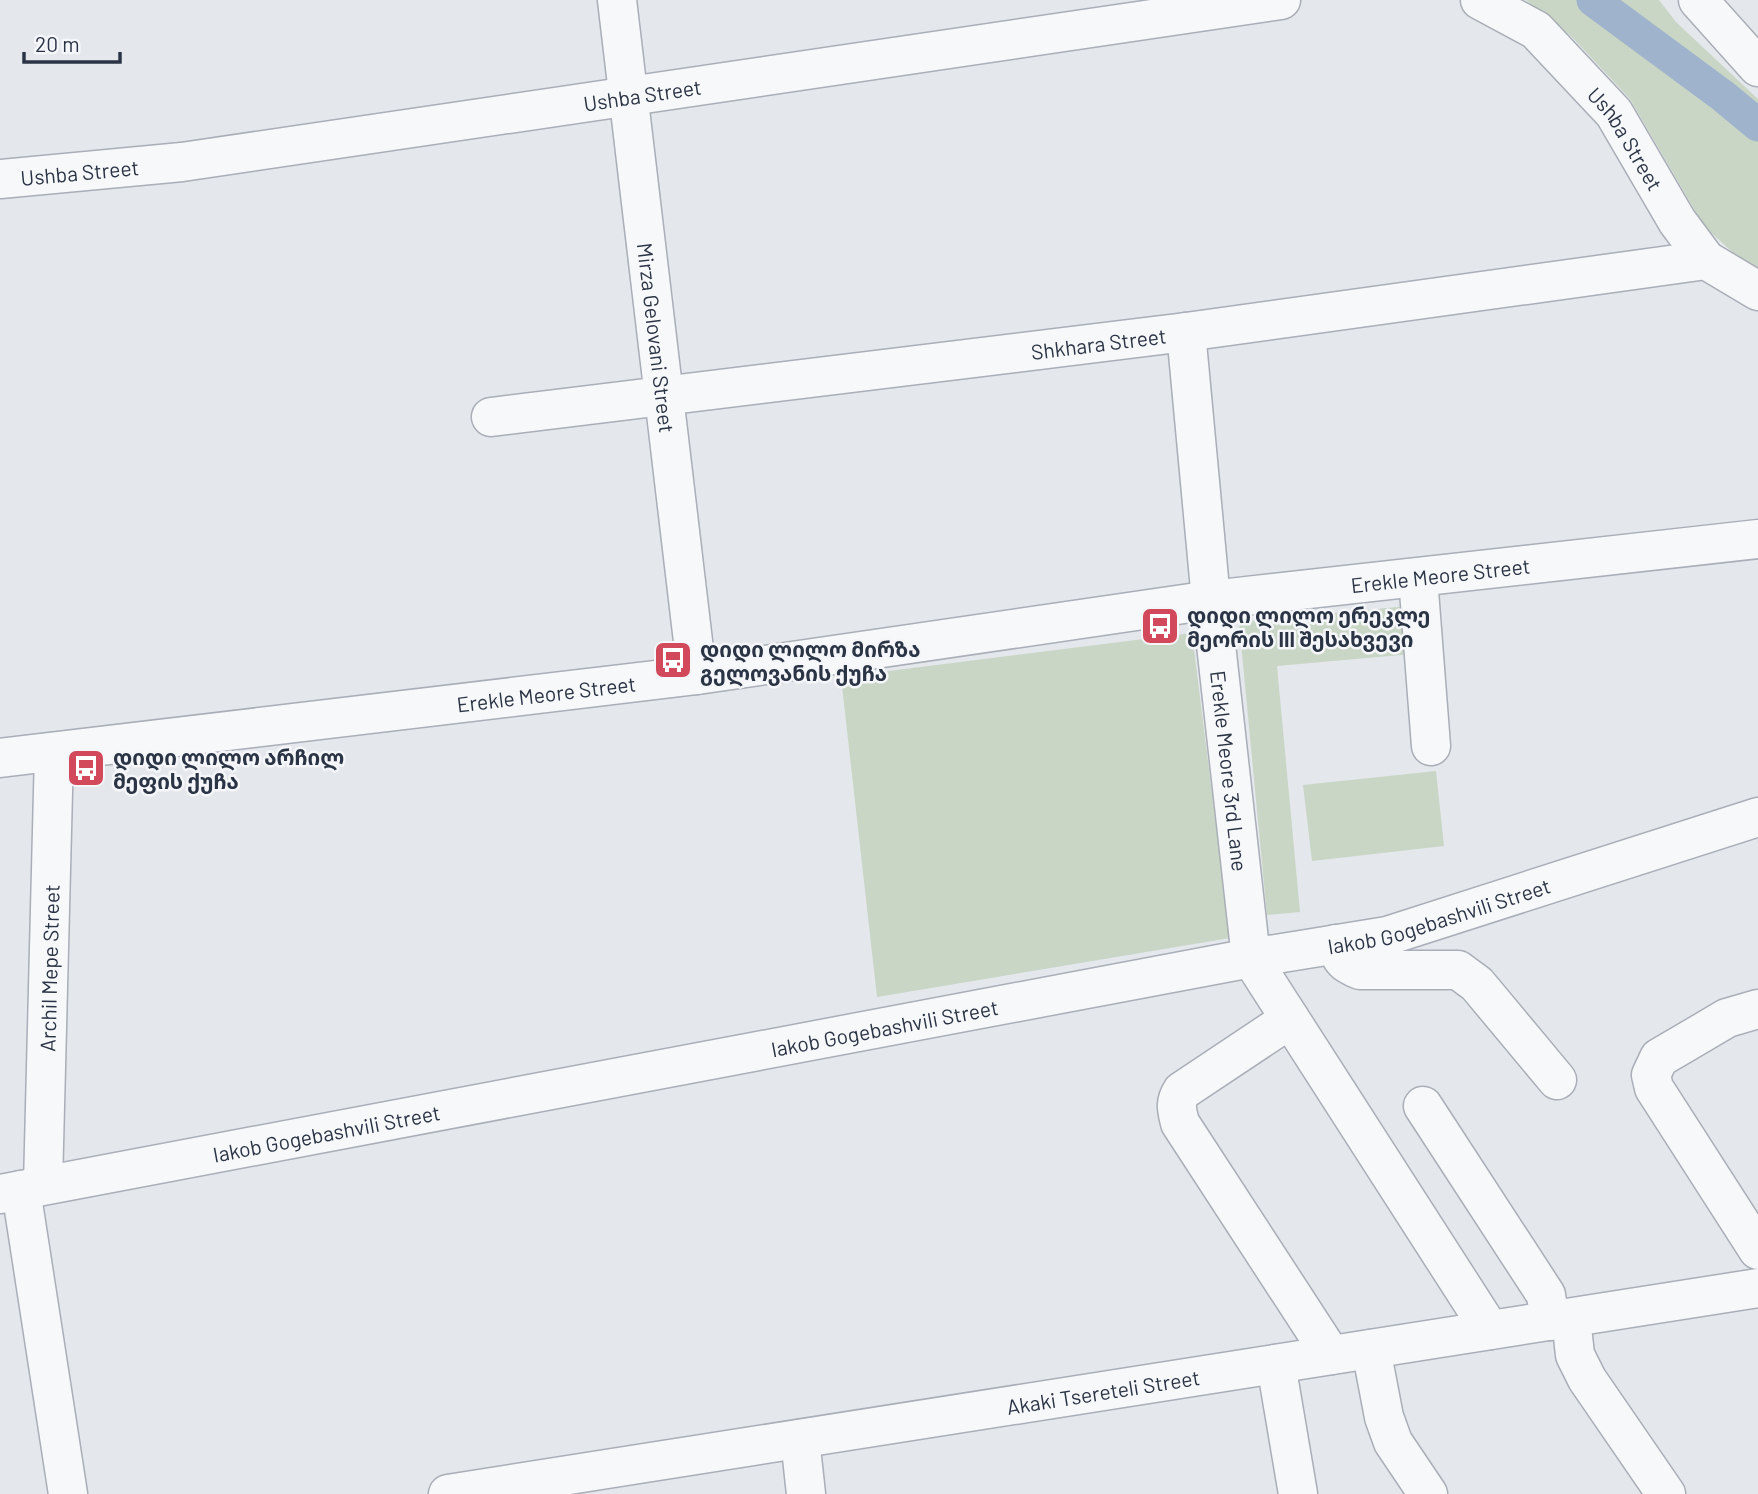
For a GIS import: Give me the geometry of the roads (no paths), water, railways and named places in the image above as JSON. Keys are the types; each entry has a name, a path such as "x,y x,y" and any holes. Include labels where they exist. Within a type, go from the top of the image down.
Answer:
{"street":[{"name":"Mirza Gelovani Street","path":"617,0 697,675"},
{"name":"Ushba Street","path":"0,179 182,162 1281,0"},
{"name":"Ushba Street","path":"1479,0 1536,30 1615,113 1677,221 1706,260 1758,291"},
{"path":"1698,0 1758,67"},
{"name":"Shkhara Street","path":"491,417 1186,332 1706,260"},
{"name":"Erekle Meore 3rd Lane","path":"1186,332 1211,600 1251,958"},
{"name":"Erekle Meore Street","path":"0,758 697,675 1211,600 1758,539"},
{"path":"1418,578 1432,746"},
{"name":"Archil Mepe Street","path":"54,752 21,1190 68,1494"},
{"name":"Iakob Gogebashvili Street","path":"21,1190 1251,958 1387,936 1758,817"},
{"path":"1336,944 1339,957 1347,965 1360,970 1458,970 1477,984 1557,1080"},
{"path":"1251,958 1490,1330"},
{"path":"1758,1009 1727,1018 1659,1058 1651,1074 1654,1088 1758,1250"},
{"path":"1290,1019 1182,1091 1176,1100 1177,1109 1180,1123 1331,1355"},
{"path":"1423,1106 1546,1295 1560,1319 1587,1380 1666,1494"},
{"name":"Akaki Tsereteli Street","path":"447,1494 638,1479 800,1439 1758,1288"},
{"path":"1371,1349 1384,1417 1393,1442 1428,1494"},
{"path":"1276,1364 1298,1494"},
{"path":"800,1439 806,1494"}],"waterway":[{"path":"1593,0 1758,125"}],"place":[{"name":"დიდი ლილო ერეკლე მეორის III შესახვევი","path":"1160,626"},
{"name":"დიდი ლილო მირზა გელოვანის ქუჩა","path":"673,660"},
{"name":"დიდი ლილო არჩილ მეფის ქუჩა","path":"86,768"}]}
